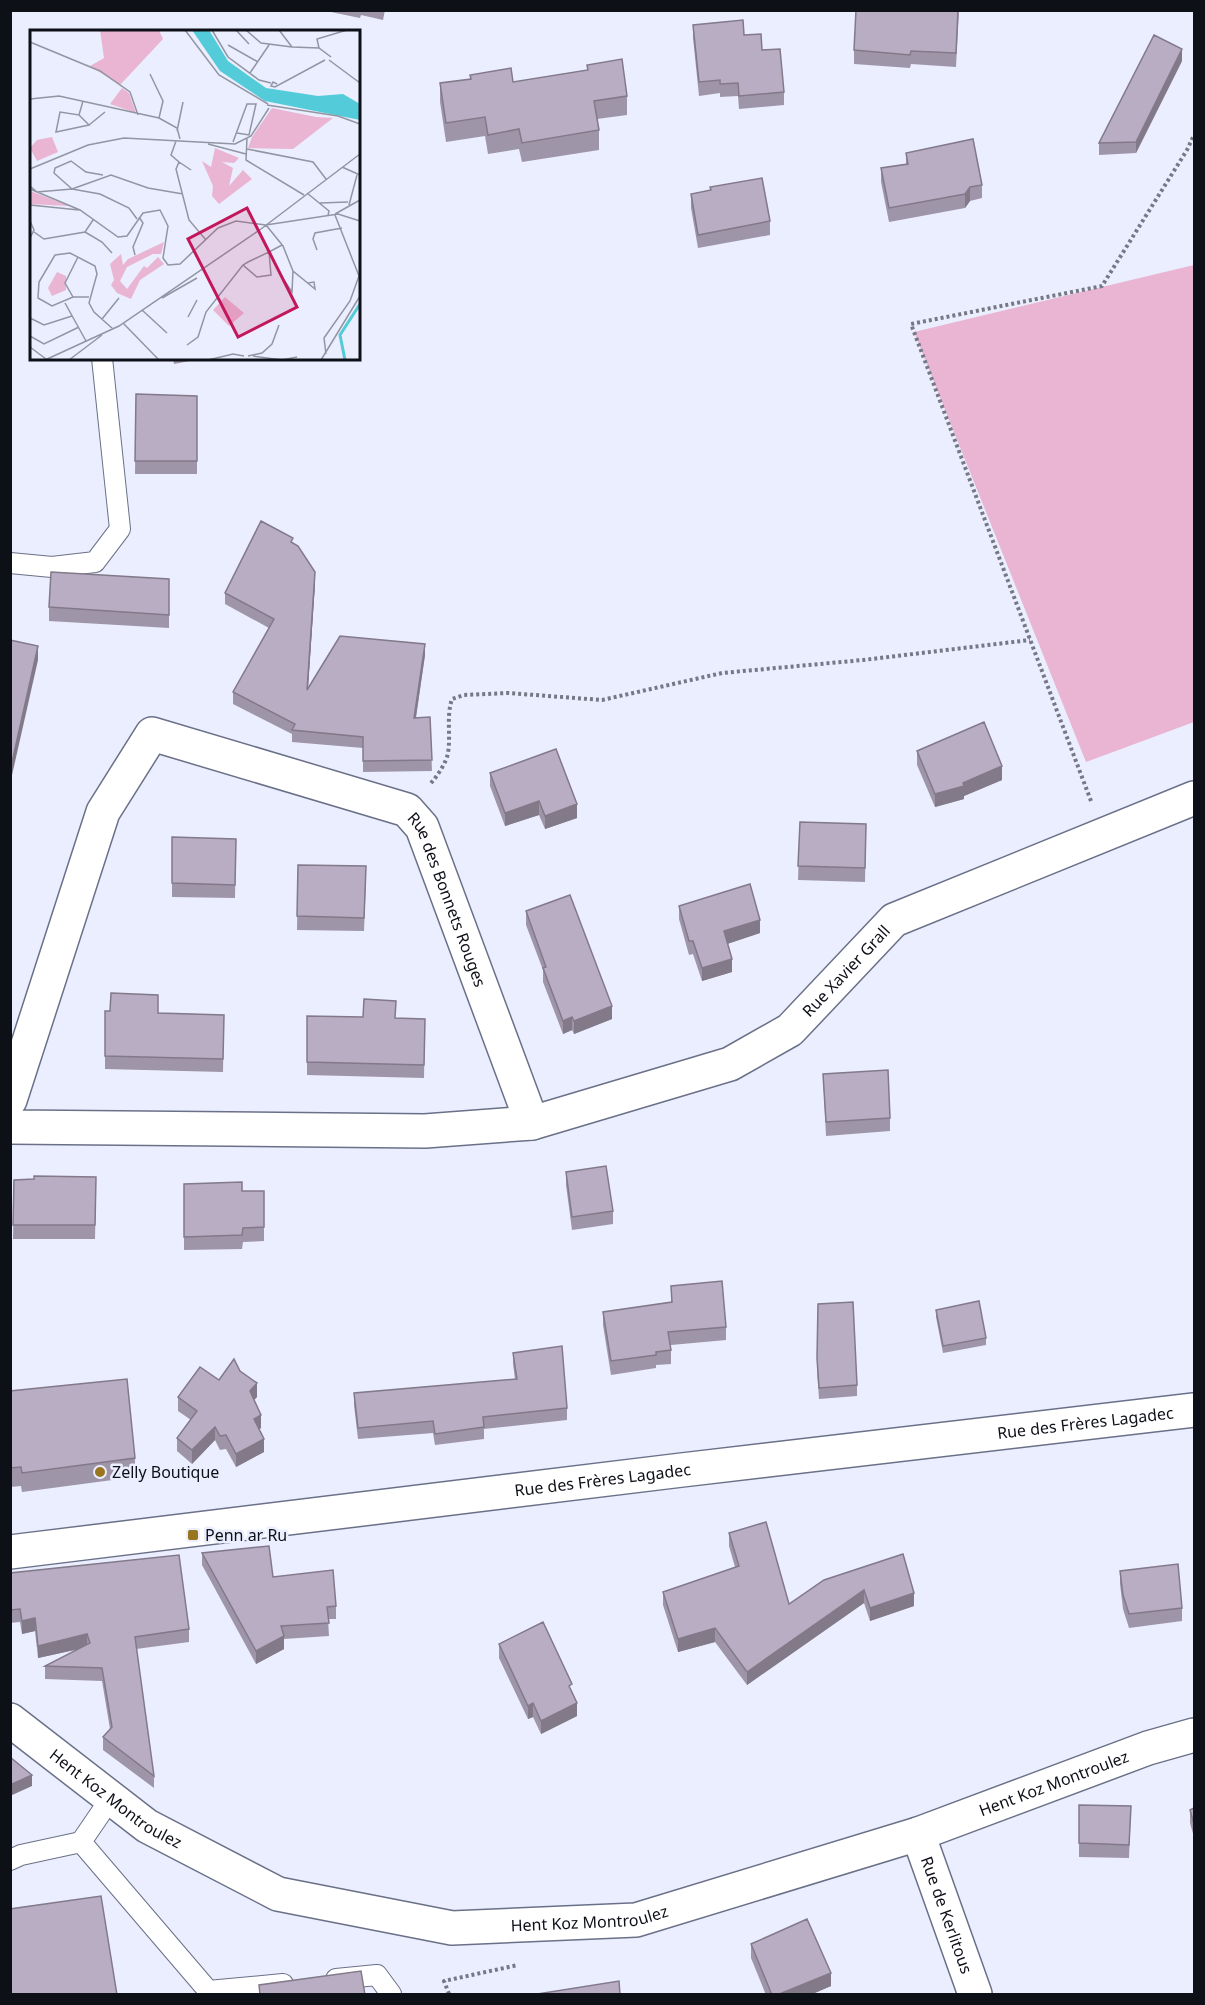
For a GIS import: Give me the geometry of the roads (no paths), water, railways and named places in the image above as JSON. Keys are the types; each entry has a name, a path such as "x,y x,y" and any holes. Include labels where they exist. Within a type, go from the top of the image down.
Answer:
{"street":[{"name":"Rue des Bonnets Rouges","path":"10,1100 103,812 152,734 407,810 422,827 532,1123"},
{"name":"Rue Xavier Grall","path":"532,1123 730,1064 790,1030 894,920 1194,798"},
{"path":"10,1127 425,1131 532,1123"},
{"name":"Rue des Frères Lagadec","path":"10,1552 1194,1410"},
{"name":"Hent Koz Montroulez","path":"10,1720 147,1826 278,1894 452,1928 636,1920 918,1834 1148,1748 1194,1735"},
{"name":"Rue de Kerlitous","path":"918,1834 975,1995"}],"lane":[{"path":"10,563 52,567 95,562 120,530 102,360"},
{"path":"10,1860 21,1855 81,1842 111,1798"},
{"path":"81,1842 210,1993 298,1983"},
{"path":"321,1981 377,1975 391,1995"}],"place":[{"name":"Zelly Boutique","path":"100,1472"},
{"name":"Penn ar Ru","path":"193,1535"}]}
